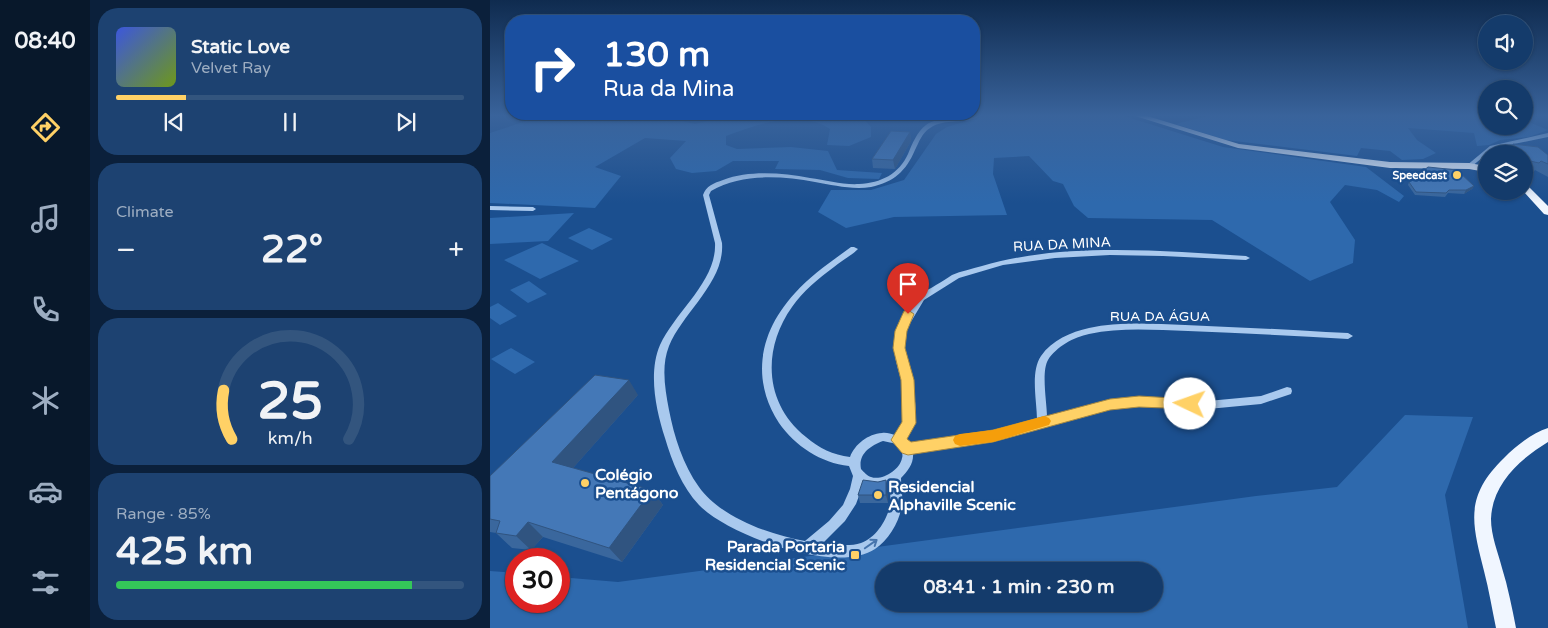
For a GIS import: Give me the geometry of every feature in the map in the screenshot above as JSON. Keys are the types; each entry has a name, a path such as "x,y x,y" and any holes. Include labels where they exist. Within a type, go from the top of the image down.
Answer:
{"main road":[{"path":"1232,144 1390,164 1478,168"},
{"path":"1533,196 1548,212"},
{"path":"1506,628 1484,537 1482,519 1484,501 1493,484 1510,462 1530,444 1548,434"}],"street":[{"path":"895,477 896,505 889,523 880,536 862,550 849,551 806,547 742,526 703,502 682,468 667,428 661,398 660,362 672,328 706,282 719,252 706,195 708,190 728,180 748,178 800,178 853,187 880,183 900,172 917,144"},
{"path":"1469,166 1492,147 1505,144"},
{"path":"490,208 533,209"},
{"path":"854,249 813,279 798,294 774,331 767,364 768,384 774,402 796,436 825,456 842,462 854,462"},
{"name":"RUA DA MINA","path":"898,440 909,423 907,380 899,348 901,331 918,300 949,278 1006,261 1056,256 1164,254 1246,258"},
{"name":"RUA DA ÁGUA","path":"1042,422 1043,402 1040,366 1060,344 1075,335 1091,331 1128,328 1227,330 1348,336"},
{"path":"908,449 993,436 1110,404 1139,402 1208,405 1261,400 1287,391"},
{"path":"806,547 843,517 856,493 859,476 854,462 856,455 867,443 883,437 898,440 908,449"},
{"path":"859,476 875,482 895,477 907,464 908,449"}],"shaded area":[{"path":"490,144 634,144 595,167 621,176 595,208 490,203"},
{"path":"683,144 726,144 737,149 791,147 828,151 837,170 882,173 879,179 848,178 820,170 775,169 779,161 733,161 716,171 692,173 676,169 670,158"},
{"path":"827,144 853,144 849,146"},
{"path":"929,144 1214,144 1366,167 1404,196 1399,202 1377,190 1345,185 1330,202 1355,240 1353,263 1310,281 1212,220 1088,218 1074,206 1063,184 1053,181 1029,156 994,158 993,174 1007,215 894,217 846,228 818,212 831,190 871,190 904,180"},
{"path":"1261,144 1423,144 1436,153 1423,159 1402,160 1390,151 1361,148 1357,156"},
{"path":"574,213 548,241 490,244 490,218"},
{"path":"589,228 613,239 592,250 568,238"},
{"path":"542,243 579,261 540,279 504,260"},
{"path":"529,281 547,294 528,303 510,290"},
{"path":"498,303 517,316 500,325 490,318 490,307"},
{"path":"511,348 535,362 515,374 491,359"},
{"path":"1405,415 1473,417 1445,495 1468,628 490,628 490,571 505,572 505,613 570,613 570,578 618,582 1256,496 1337,487"}],"building":[{"path":"882,144 903,144 893,160 872,159"},
{"path":"1533,146 1538,147 1548,155 1548,164 1541,161 1539,163 1533,162"},
{"path":"1428,167 1457,170 1474,186 1466,190 1449,190 1446,193 1416,192 1409,182"},
{"name":"Colégio Pentágono","path":"595,375 629,380 552,462 652,490 609,548 528,522 516,536 496,533 500,521 490,519 490,476"},
{"path":"863,480 878,482 886,480 886,495 858,495"}],"slow traffic":[{"path":"960,440 993,436 1023,429 1044,421"}],"place":[{"name":"Speedcast","path":"1457,175"},
{"name":"Colégio Pentágono","path":"585,483"},
{"name":"Residencial Alphaville Scenic","path":"878,495"},
{"name":"Parada Portaria Residencial Scenic","path":"855,555"}],"route":[{"path":"908,314 901,331 899,348 907,380 910,407 909,423 898,440 904,443 908,449 993,436 1023,429 1082,410 1110,404 1139,402 1190,404"}]}
